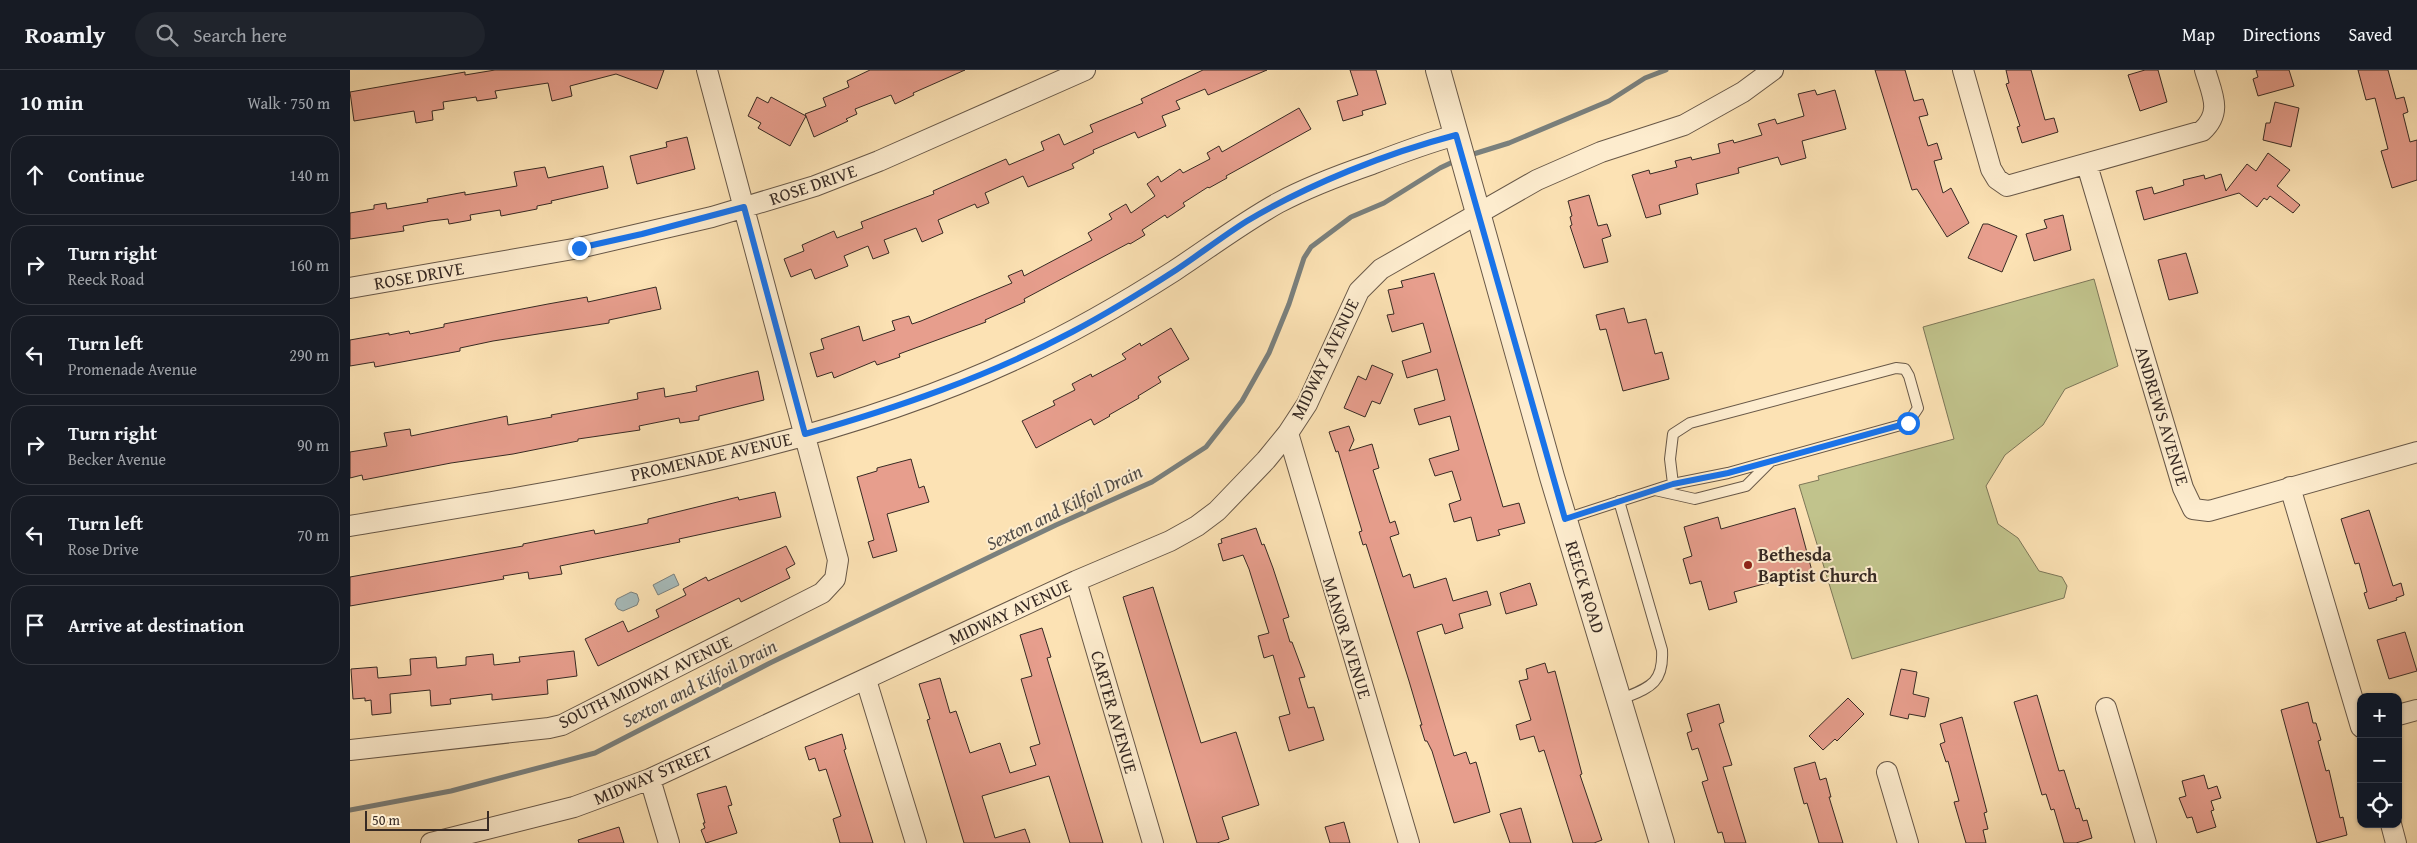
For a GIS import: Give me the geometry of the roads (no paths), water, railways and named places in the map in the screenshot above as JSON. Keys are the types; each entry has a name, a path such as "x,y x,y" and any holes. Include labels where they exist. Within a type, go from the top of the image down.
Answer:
{"street":[{"path":"707,70 805,434"},
{"name":"ROSE DRIVE","path":"350,288 579,248 642,234 815,186 878,162 1084,70"},
{"name":"REECK ROAD","path":"1438,70 1565,519 1662,843"},
{"name":"MIDWAY AVENUE","path":"866,680 1076,581 1170,541 1197,526 1239,490 1288,433 1307,404 1353,302 1366,282 1381,269 1450,228 1564,167 1601,152 1660,134 1706,114 1743,92 1773,70"},
{"path":"1963,70 1991,169 2002,184 2007,186 2202,132 2210,124 2214,114 2214,103 2205,70"},
{"name":"PROMENADE AVENUE","path":"350,526 643,474 758,448 920,399 1018,359 1125,302 1281,201 1325,181 1434,141 1457,139"},
{"name":"ANDREWS AVENUE","path":"2088,165 2185,497 2194,509 2209,511 2290,487"},
{"name":"MANOR AVENUE","path":"1288,433 1408,843"},
{"name":"SOUTH MIDWAY AVENUE","path":"350,750 562,725 822,593 835,579 838,560 805,434"},
{"path":"2357,713 2290,487 2417,452"},
{"name":"CARTER AVENUE","path":"1076,581 1153,843"},
{"path":"866,680 916,843"},
{"name":"MIDWAY STREET","path":"431,843 574,807 650,779 866,680"},
{"path":"2106,708 2146,843"},
{"path":"2402,714 2417,710"},
{"path":"1887,772 1908,843"},
{"path":"650,779 669,843"},
{"path":"2392,828 2396,843"}],"lane":[{"path":"1565,519 1673,484 1771,461 1908,423 1918,408 1909,376 1905,369 1896,368 1690,423 1673,434 1670,459 1673,484"},
{"path":"1654,490 1690,499 1703,497 1746,486 1771,461"},
{"path":"1619,501 1662,650 1663,666 1652,686 1619,700"}],"waterway":[{"name":"Sexton and Kilfoil Drain","path":"1467,156 1509,143 1609,101 1645,78 1666,70"},
{"name":"Sexton and Kilfoil Drain","path":"350,810 451,791 595,753 770,663 1056,525 1152,482 1206,447 1242,401 1269,353 1289,304 1304,258 1311,247 1351,217 1384,203 1440,168 1457,160"}],"place":[{"name":"Bethesda Baptist Church","path":"1748,565"}]}
